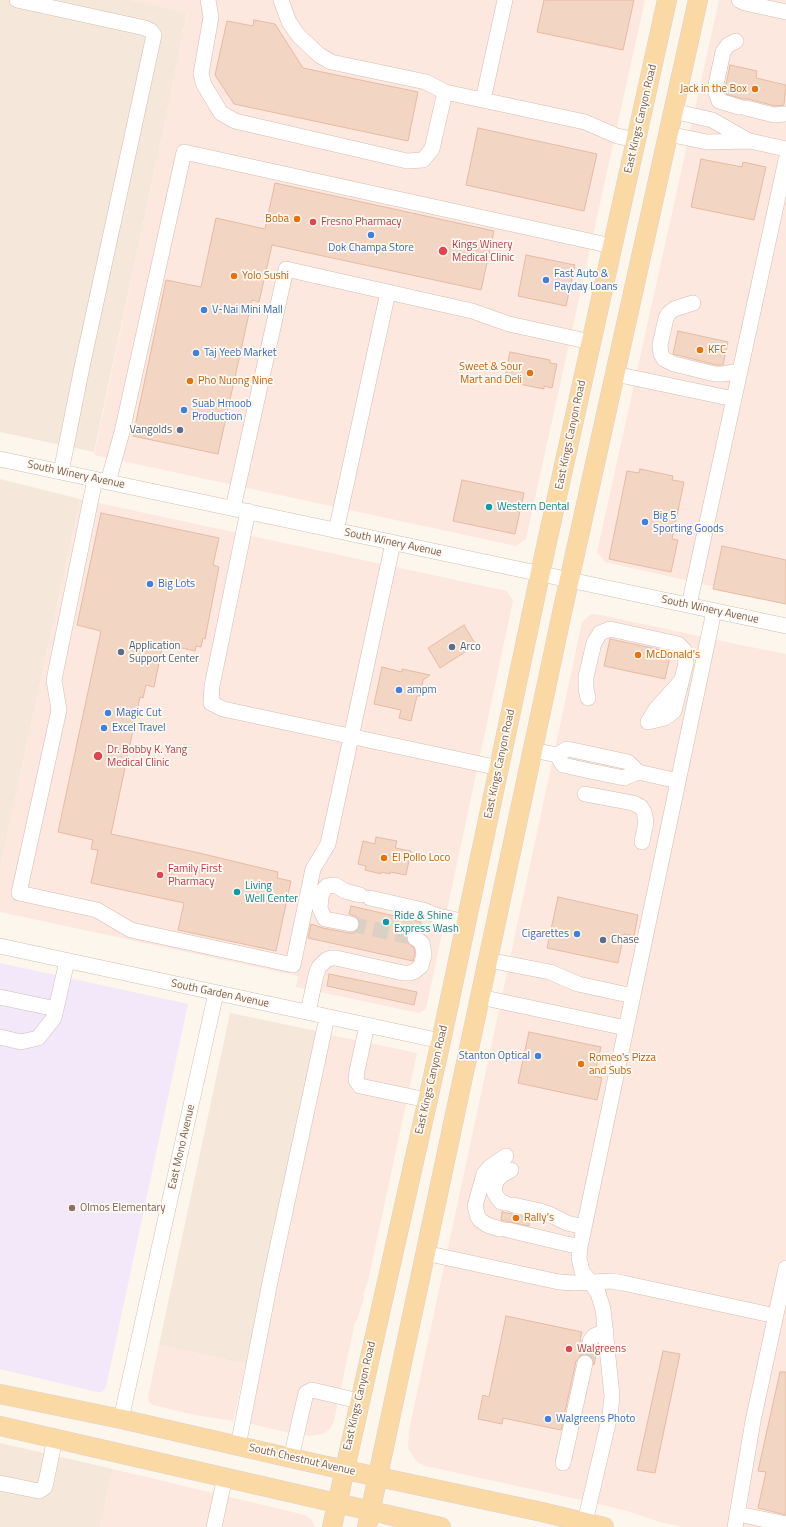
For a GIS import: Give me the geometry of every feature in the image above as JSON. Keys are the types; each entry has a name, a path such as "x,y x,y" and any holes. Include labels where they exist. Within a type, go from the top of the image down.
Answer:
{"main road":[{"name":"East Kings Canyon Road","path":"332,1527 359,1401 441,1041 540,574 667,0"},
{"path":"368,1519 569,580 698,0"},
{"name":"South Chestnut Avenue","path":"0,1394 121,1419 604,1527"},
{"path":"0,1426 337,1503 368,1519 441,1527"}],"street":[{"path":"17,0 145,28 151,31 154,35 82,367 61,472"},
{"path":"208,0 211,17 202,74 204,85 221,113 234,122 407,161 423,160 432,149 445,92"},
{"path":"281,0 289,22 298,35 319,55 331,62 426,82 445,92 585,122 617,136 636,140"},
{"path":"484,100 505,0"},
{"path":"738,0 745,3 786,12"},
{"path":"736,41 723,52 715,89 719,101 774,115 786,114"},
{"path":"673,111 712,120 750,141"},
{"path":"668,134 707,142 750,141 786,149"},
{"path":"393,543 328,844 313,869 293,964 131,930 97,910 19,893 59,710 54,680 102,480 122,432 184,152 612,246"},
{"path":"689,605 786,160"},
{"path":"233,508 286,269 472,311 509,324 591,342"},
{"path":"336,531 388,292"},
{"path":"693,303 674,309 666,318 660,345 661,354 664,359 674,364 715,374 740,372"},
{"path":"615,374 734,399"},
{"name":"South Winery Avenue","path":"0,459 786,626"},
{"path":"248,511 212,686 211,703 222,709 499,768"},
{"path":"585,1522 611,1406 611,1384 606,1331 601,1300 598,1293 582,1271 579,1258 580,1247 714,611"},
{"path":"588,698 586,677 594,643 597,637 605,630 672,642 682,647 686,654 686,663 676,705 670,716 648,722"},
{"path":"533,750 557,755 564,765 624,778 638,772 678,781"},
{"path":"585,794 633,803 641,808 644,812 646,822 642,842"},
{"path":"351,924 325,919 320,909 321,896 327,886 335,885 345,891 365,897 423,910 438,916 466,922"},
{"path":"308,1012 316,975 319,967 326,960 336,958 403,973 410,973 415,971 420,966 424,955 422,943 415,938"},
{"name":"South Garden Avenue","path":"0,946 441,1041"},
{"path":"0,1038 21,1042 38,1038 54,1018 67,960"},
{"path":"488,960 550,972 578,984 633,996"},
{"name":"East Mono Avenue","path":"121,1419 216,993"},
{"path":"0,997 56,1009"},
{"path":"480,997 626,1028"},
{"path":"238,1446 272,1269 327,1017"},
{"path":"367,1025 357,1071 356,1080 360,1086 427,1100"},
{"path":"580,1247 486,1225 480,1220 475,1206 484,1174 490,1167 509,1163 502,1175 497,1180 495,1186 494,1192 496,1197 501,1202 536,1210 549,1214 567,1223 584,1227"},
{"path":"425,1253 559,1282 590,1283 612,1281 776,1316"},
{"path":"786,1268 753,1421 736,1521 786,1524"},
{"path":"590,1341 594,1336 606,1331"},
{"path":"563,1463 585,1363"},
{"path":"291,1458 306,1393 312,1390 359,1401"},
{"path":"0,1483 39,1491 45,1487 55,1438"},
{"path":"219,1526 225,1477"}],"shaded area":[{"path":"0,0 131,0 187,12 164,127 94,452 0,432"},
{"path":"131,0 645,0 526,539 516,546 94,455 187,13"},
{"path":"719,0 786,0 786,603 605,562 597,552"},
{"path":"0,479 80,499 0,869"},
{"path":"80,499 507,591 513,601 426,1009 419,1013 296,987 298,976 0,912 0,869"},
{"path":"591,614 786,654 786,1527 682,1527 586,1501 425,1466 417,1462 408,1448 409,1430 582,622"},
{"name":"Olmos Elementary","path":"0,963 188,1004 106,1387 102,1392 0,1369"},
{"path":"230,1013 317,1031 246,1364 159,1345"},
{"path":"331,1035 417,1053 368,1281 363,1296 364,1298 355,1322 334,1421 330,1429 323,1434 309,1436 247,1423"},
{"path":"159,1345 246,1364 233,1421 194,1415 153,1405 149,1402 148,1397"},
{"path":"0,1443 113,1469 100,1527 0,1527"},
{"path":"113,1469 305,1515 311,1519 315,1527 100,1527"}],"building":[{"path":"544,0 634,0 623,50 537,32"},
{"path":"254,20 275,24 303,68 418,92 408,141 234,104 215,75 227,21 253,26"},
{"name":"Jack in the Box","path":"730,65 757,71 756,78 786,85 784,105 775,106 726,94 725,89"},
{"path":"478,128 597,154 584,211 466,185"},
{"path":"701,159 742,167 743,162 766,167 754,220 691,207"},
{"path":"275,183 494,231 481,290 272,245 259,302 252,300 218,454 133,436 166,280 201,287 216,218 265,229"},
{"name":"Fast Auto & Payday Loans","path":"526,255 575,265 566,306 518,296"},
{"name":"KFC","path":"678,331 728,342 723,365 716,365 673,354"},
{"name":"Sweet & Sour Mart and Deli","path":"510,352 550,360 550,363 557,364 552,388 544,386 544,389 504,381"},
{"name":"Big 5 Sporting Goods","path":"640,469 673,476 672,480 684,482 672,539 678,540 671,572 609,559 627,471 639,473"},
{"name":"Western Dental","path":"462,480 524,493 515,534 453,521"},
{"path":"101,513 219,538 213,565 219,567 205,639 203,638 201,647 196,646 195,651 163,644 154,687 146,685 143,698 140,697 111,834 278,872 277,878 291,881 276,951 178,930 184,903 91,883 98,850 91,849 93,840 58,832 101,631 77,625"},
{"path":"722,546 786,560 786,604 713,589"},
{"name":"Arco","path":"464,625 476,645 440,668 428,648"},
{"name":"McDonald's","path":"610,639 671,652 665,679 604,666"},
{"name":"ampm","path":"382,667 402,672 402,669 430,675 423,680 420,696 417,696 411,721 399,718 401,710 374,704"},
{"name":"El Pollo Loco","path":"376,837 397,841 395,848 411,851 406,875 390,872 390,874 381,872 381,874 365,870 366,866 358,864 363,841 375,844"},
{"path":"558,897 638,915 634,936 624,934 618,963 547,948"},
{"name":"Ride & Shine Express Wash","path":"351,906 421,922 422,932 416,929 412,930 408,932 406,937 407,942 414,948 415,953 413,961 308,938 311,924 323,928 354,933 360,926 360,921 357,917 349,914"},
{"path":"329,974 417,992 414,1005 327,986"},
{"path":"529,1032 601,1047 594,1076 602,1078 597,1100 518,1083"},
{"path":"502,1212 531,1218 529,1226 501,1220"},
{"name":"Walgreens","path":"506,1316 582,1332 580,1339 584,1348 588,1350 598,1346 594,1365 591,1357 587,1354 582,1355 576,1361 561,1430 503,1418 502,1424 478,1419 483,1395 489,1397"},
{"path":"663,1351 680,1354 655,1473 637,1470"},
{"path":"780,1372 786,1372 786,1515 758,1508 766,1472 758,1471"}],"tunnel":[{"path":"351,924 415,938"},
{"path":"585,1363 590,1341"}],"place":[{"name":"Jack in the Box","path":"755,89"},
{"name":"Boba","path":"297,219"},
{"name":"Fresno Pharmacy","path":"313,222"},
{"name":"Dok Champa Store","path":"371,235"},
{"name":"Kings Winery Medical Clinic","path":"443,251"},
{"name":"Yolo Sushi","path":"234,276"},
{"name":"Fast Auto & Payday Loans","path":"546,280"},
{"name":"V-Nai Mini Mall","path":"204,310"},
{"name":"KFC","path":"700,350"},
{"name":"Taj Yeeb Market","path":"196,353"},
{"name":"Sweet & Sour Mart and Deli","path":"530,373"},
{"name":"Pho Nuong Nine","path":"190,381"},
{"name":"Suab Hmoob Production","path":"184,410"},
{"name":"Vangolds","path":"180,430"},
{"name":"Western Dental","path":"489,507"},
{"name":"Big 5 Sporting Goods","path":"645,522"},
{"name":"Big Lots","path":"150,584"},
{"name":"Arco","path":"452,647"},
{"name":"Application Support Center","path":"121,652"},
{"name":"McDonald's","path":"638,655"},
{"name":"ampm","path":"399,690"},
{"name":"Magic Cut","path":"108,713"},
{"name":"Excel Travel","path":"104,728"},
{"name":"Dr. Bobby K. Yang Medical Clinic","path":"98,756"},
{"name":"El Pollo Loco","path":"384,858"},
{"name":"Family First Pharmacy","path":"160,875"},
{"name":"Living Well Center","path":"237,892"},
{"name":"Ride & Shine Express Wash","path":"386,922"},
{"name":"Cigarettes","path":"577,934"},
{"name":"Chase","path":"603,940"},
{"name":"Stanton Optical","path":"538,1056"},
{"name":"Romeo's Pizza and Subs","path":"581,1064"},
{"name":"Olmos Elementary","path":"72,1208"},
{"name":"Rally's","path":"516,1218"},
{"name":"Walgreens","path":"569,1349"},
{"name":"Walgreens Photo","path":"548,1419"}]}
